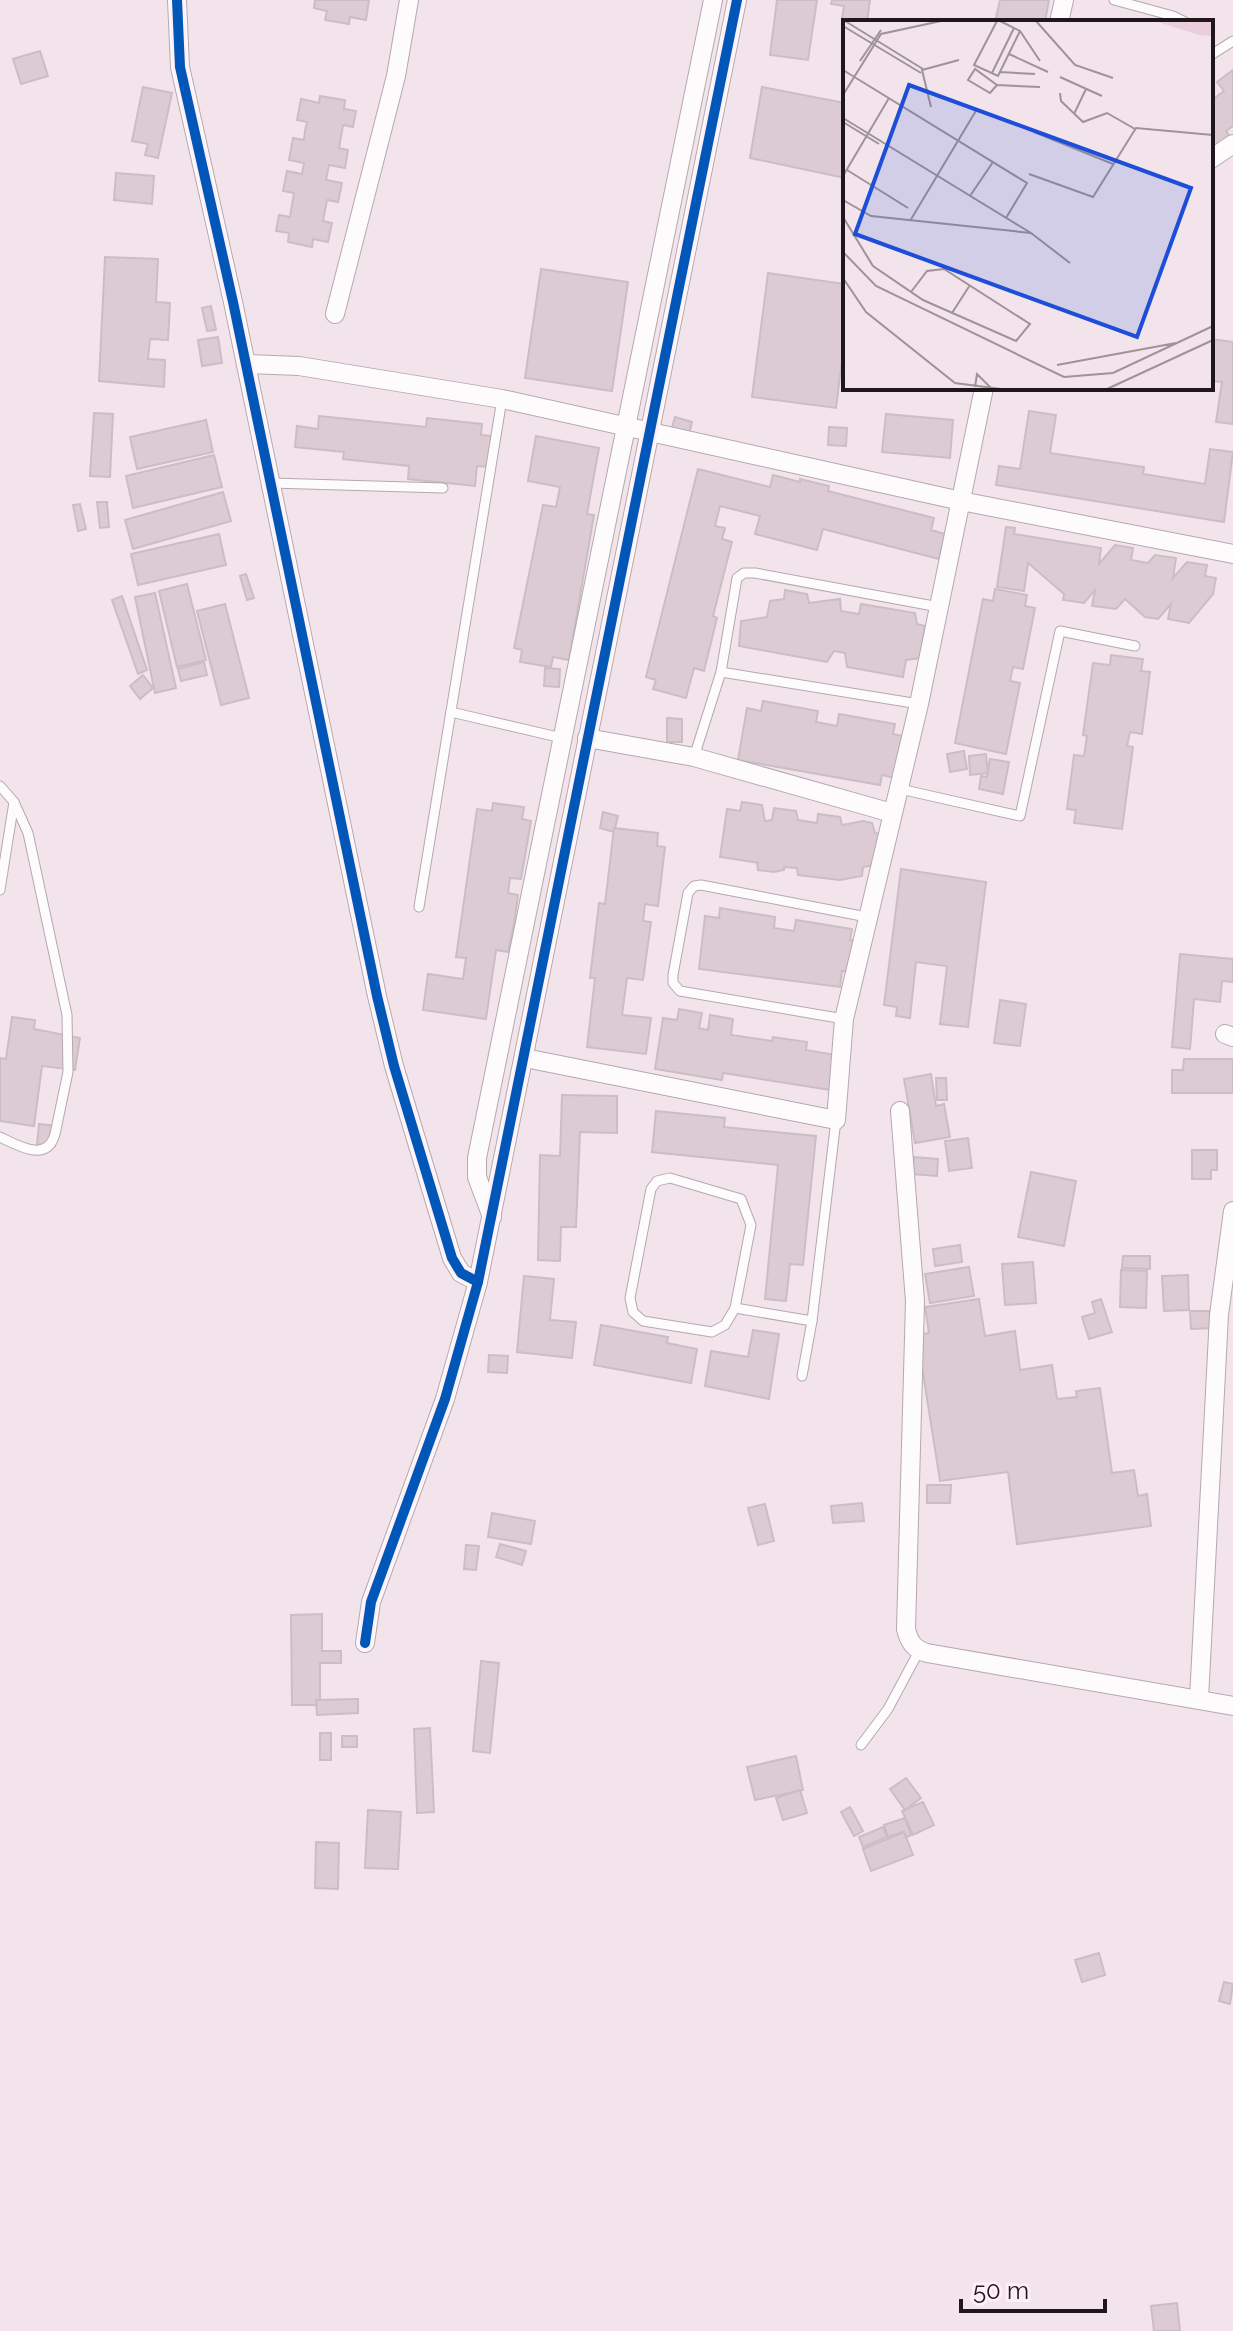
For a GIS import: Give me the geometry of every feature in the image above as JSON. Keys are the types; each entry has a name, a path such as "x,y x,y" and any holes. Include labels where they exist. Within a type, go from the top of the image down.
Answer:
{"street":[{"path":"177,0 180,67 246,364 377,996 394,1066 452,1258 461,1273 478,1282"},
{"path":"335,314 396,76 409,0"},
{"path":"492,1217 477,1177 477,1158 713,0"},
{"path":"365,1643 371,1602 445,1399 478,1282 737,0"},
{"path":"1059,20 1064,0"},
{"path":"1213,158 1233,144"},
{"path":"246,364 299,366 502,399 961,501 1233,554"},
{"path":"525,1058 836,1120 844,1019 919,704 984,390"},
{"path":"587,738 694,757 892,813"},
{"path":"900,1111 915,1301 908,1639 919,1651 1233,1706"},
{"path":"1199,1699 1219,1315 1233,1211"}],"lane":[{"path":"1114,0 1181,20"},
{"path":"1213,50 1233,41"},
{"path":"419,907 502,399"},
{"path":"271,483 443,488"},
{"path":"694,757 721,672 737,578 744,573 939,607"},
{"path":"900,789 1020,816 1060,631 1135,646"},
{"path":"721,672 919,704"},
{"path":"451,712 562,738"},
{"path":"0,786 14,802 28,833 67,1015 69,1053 51,1145 34,1151 0,1137"},
{"path":"0,890 14,802"},
{"path":"844,1019 680,991 673,983 673,975 688,893 694,886 701,885 867,917"},
{"path":"802,1376 812,1321 836,1120"},
{"path":"670,1178 741,1199 751,1225 735,1308 725,1325 712,1332 643,1321 633,1312 630,1298 651,1189 657,1181 670,1178"},
{"path":"735,1308 812,1321"},
{"path":"861,1745 888,1709 919,1651"}],"building":[{"path":"315,0 369,0 366,20 350,17 349,24 325,20 327,11 314,8"},
{"path":"777,0 817,0 808,60 770,55"},
{"path":"832,0 870,0 867,20 842,19 844,6 831,4"},
{"path":"1000,0 1049,0 1045,20 995,20"},
{"path":"40,51 48,76 21,84 13,59"},
{"path":"1233,70 1233,126 1226,131 1231,138 1215,150 1213,99 1224,91 1217,82"},
{"path":"143,87 172,93 158,158 145,155 148,144 132,141"},
{"path":"762,87 843,103 843,178 750,158"},
{"path":"320,96 345,100 344,109 356,111 353,127 343,125 339,148 348,150 345,168 329,165 326,180 342,183 338,202 327,200 323,221 332,223 328,242 313,239 312,247 288,242 289,233 276,231 279,215 290,217 294,193 283,191 287,171 302,174 304,163 289,160 293,138 304,140 307,122 297,120 301,99 319,103"},
{"path":"116,173 154,176 152,204 114,200"},
{"path":"105,257 158,259 156,302 170,303 168,340 150,339 148,359 165,360 164,387 99,381"},
{"path":"541,269 628,282 612,391 525,378"},
{"path":"768,273 843,284 843,353 836,408 752,397"},
{"path":"211,306 216,330 207,331 202,308"},
{"path":"218,337 222,363 202,366 198,340"},
{"path":"1213,339 1233,342 1233,424 1216,422 1222,382 1213,381"},
{"path":"1029,411 1056,415 1050,453 1144,467 1143,474 1205,484 1210,449 1233,452 1224,522 996,485 999,466 1020,469"},
{"path":"94,413 113,414 110,477 90,476"},
{"path":"886,414 953,420 950,458 882,452"},
{"path":"319,416 426,427 427,418 482,424 481,435 493,436 489,467 477,466 475,486 408,479 409,466 343,459 344,452 295,447 297,426 318,429"},
{"path":"675,417 692,422 689,435 671,431"},
{"path":"206,420 213,452 137,469 130,437"},
{"path":"829,427 847,428 846,446 828,445"},
{"path":"536,436 599,448 587,514 594,515 569,660 553,657 551,667 520,662 522,650 514,648 543,505 556,507 560,487 528,481"},
{"path":"214,455 222,487 133,508 126,476"},
{"path":"698,469 770,487 773,475 800,482 800,479 829,486 828,491 934,518 931,530 945,534 939,559 823,529 817,550 755,534 760,516 720,506 715,526 725,528 722,539 732,542 713,616 717,618 704,671 694,668 686,698 653,689 656,680 646,677"},
{"path":"223,492 231,521 133,549 125,520"},
{"path":"97,502 107,502 109,527 100,528"},
{"path":"80,504 86,529 78,531 73,505"},
{"path":"1006,527 1015,528 1014,534 1101,548 1099,564 1115,545 1133,548 1131,560 1148,563 1155,555 1176,558 1173,578 1187,562 1207,565 1205,576 1216,578 1213,594 1189,623 1168,619 1171,604 1158,619 1145,617 1125,599 1116,609 1092,606 1095,590 1084,603 1063,600 1064,594 1028,563 1024,591 997,587"},
{"path":"219,534 226,565 138,585 131,554"},
{"path":"246,574 254,598 247,600 240,576"},
{"path":"187,584 206,660 177,667 159,591"},
{"path":"995,589 1027,595 1025,606 1035,608 1023,669 1013,667 1010,681 1020,683 1006,754 955,743 983,599 993,601"},
{"path":"785,590 807,594 809,603 840,599 841,611 859,614 861,604 915,613 917,624 925,626 920,658 906,660 903,677 847,667 845,653 834,651 827,662 739,646 741,621 767,617 770,601 784,599"},
{"path":"155,593 176,688 155,693 135,597"},
{"path":"122,596 147,670 138,674 112,600"},
{"path":"225,604 249,698 221,705 197,611"},
{"path":"1111,655 1143,659 1141,671 1150,672 1142,734 1130,732 1127,746 1133,747 1122,829 1074,823 1076,810 1067,809 1074,755 1084,756 1087,736 1083,735 1093,663 1110,665"},
{"path":"204,662 207,675 181,681 178,669"},
{"path":"545,668 560,669 559,687 544,686"},
{"path":"143,675 153,688 140,699 130,686"},
{"path":"763,701 818,711 816,722 837,726 839,714 895,724 893,734 902,736 895,778 882,775 880,785 738,760 747,708 761,711"},
{"path":"667,718 682,719 682,742 667,742"},
{"path":"964,751 967,769 950,772 947,754"},
{"path":"986,754 988,773 970,775 969,756"},
{"path":"990,759 1009,762 1003,794 979,789 981,776 987,777"},
{"path":"742,802 762,805 765,821 772,820 774,808 796,811 798,820 817,823 818,814 840,817 842,825 863,821 872,823 875,833 883,835 879,864 863,867 862,876 840,880 798,875 797,868 784,867 784,870 774,872 758,870 759,863 720,857 727,809 740,811"},
{"path":"493,803 524,807 522,819 531,821 521,879 510,878 508,893 518,895 514,924 508,952 496,950 486,1019 423,1010 428,974 463,979 466,958 456,957 477,809 492,811"},
{"path":"603,812 618,816 614,832 600,828"},
{"path":"614,828 658,833 657,846 665,847 658,906 645,904 643,921 651,922 643,980 627,978 622,1015 651,1018 646,1054 587,1047 595,978 590,978 599,903 605,904"},
{"path":"901,869 986,882 968,1027 940,1024 947,966 916,962 910,1018 896,1016 897,1007 884,1005"},
{"path":"720,908 775,917 774,928 794,931 796,920 852,929 850,940 860,941 856,973 842,971 840,987 699,969 705,916 719,918"},
{"path":"1180,954 1233,959 1233,982 1222,981 1220,1002 1194,999 1190,1049 1172,1047"},
{"path":"1000,1000 1026,1004 1020,1046 994,1043"},
{"path":"679,1009 702,1013 699,1028 708,1030 710,1015 733,1019 731,1035 807,1042 806,1050 836,1055 831,1090 723,1073 722,1080 655,1069 663,1018 677,1020"},
{"path":"12,1017 35,1020 34,1029 80,1038 75,1070 42,1066 34,1126 0,1121 0,1058 6,1059"},
{"path":"1184,1059 1233,1059 1233,1093 1172,1093 1172,1070 1183,1070"},
{"path":"931,1074 936,1106 944,1104 950,1137 915,1143 904,1079"},
{"path":"936,1078 946,1078 947,1100 937,1100"},
{"path":"562,1095 617,1096 617,1133 580,1132 576,1227 561,1227 560,1261 538,1260 540,1155 560,1156"},
{"path":"656,1111 725,1118 724,1127 816,1136 803,1265 790,1264 786,1301 765,1299 778,1165 652,1152"},
{"path":"39,1124 57,1126 55,1146 37,1144"},
{"path":"968,1138 972,1168 949,1171 945,1141"},
{"path":"1192,1150 1217,1150 1217,1170 1211,1170 1211,1179 1192,1179"},
{"path":"914,1157 938,1159 937,1176 912,1174"},
{"path":"1031,1172 1076,1181 1064,1246 1018,1237"},
{"path":"960,1245 962,1262 935,1266 933,1249"},
{"path":"1123,1256 1150,1256 1150,1269 1122,1268"},
{"path":"1033,1262 1036,1303 1005,1305 1002,1264"},
{"path":"969,1267 974,1296 930,1303 925,1274"},
{"path":"1121,1270 1147,1271 1146,1308 1120,1307"},
{"path":"1188,1275 1189,1310 1164,1311 1162,1276"},
{"path":"524,1276 554,1279 550,1320 576,1322 572,1358 517,1352"},
{"path":"979,1299 985,1336 1015,1331 1020,1370 1052,1365 1057,1399 1077,1397 1076,1391 1100,1388 1112,1473 1134,1470 1138,1496 1147,1494 1151,1526 1017,1544 1008,1472 940,1481 917,1335 929,1333 925,1307"},
{"path":"1101,1299 1112,1332 1089,1339 1082,1317 1095,1313 1092,1302"},
{"path":"1190,1311 1212,1311 1213,1328 1191,1329"},
{"path":"601,1325 668,1337 667,1343 697,1349 691,1383 594,1365"},
{"path":"753,1330 779,1334 769,1399 705,1386 711,1351 748,1357"},
{"path":"489,1355 508,1356 507,1373 488,1372"},
{"path":"927,1485 951,1485 950,1503 927,1503"},
{"path":"862,1503 864,1521 833,1523 831,1506"},
{"path":"765,1504 774,1541 758,1545 748,1508"},
{"path":"492,1513 535,1521 531,1544 488,1537"},
{"path":"500,1544 526,1551 522,1565 496,1557"},
{"path":"466,1545 479,1546 476,1570 464,1569"},
{"path":"322,1614 322,1651 341,1651 341,1663 320,1663 320,1705 292,1705 291,1615"},
{"path":"481,1661 499,1663 490,1753 473,1751"},
{"path":"358,1699 358,1713 317,1715 316,1700"},
{"path":"430,1728 434,1812 417,1813 414,1729"},
{"path":"320,1733 331,1733 331,1760 320,1760"},
{"path":"342,1736 357,1736 357,1747 342,1747"},
{"path":"796,1756 803,1790 755,1800 747,1767"},
{"path":"906,1778 921,1798 905,1810 890,1789"},
{"path":"800,1790 807,1813 783,1820 776,1798"},
{"path":"923,1802 934,1825 913,1835 902,1811"},
{"path":"850,1807 863,1831 854,1836 841,1812"},
{"path":"368,1810 401,1812 398,1869 365,1868"},
{"path":"905,1818 911,1835 905,1838 903,1832 888,1837 884,1825"},
{"path":"883,1827 887,1837 863,1847 859,1837"},
{"path":"904,1832 913,1855 871,1871 863,1849"},
{"path":"316,1842 339,1843 338,1889 315,1888"},
{"path":"1099,1953 1105,1975 1082,1982 1075,1960"},
{"path":"1224,1982 1233,1984 1230,2004 1219,2001"},
{"path":"1177,2303 1180,2331 1154,2331 1151,2306"}],"cycle path":[{"path":"177,0 180,67 233,302 377,996 394,1066 452,1258 461,1273 478,1282"},
{"path":"365,1643 371,1602 445,1399 478,1282 737,0"}]}
